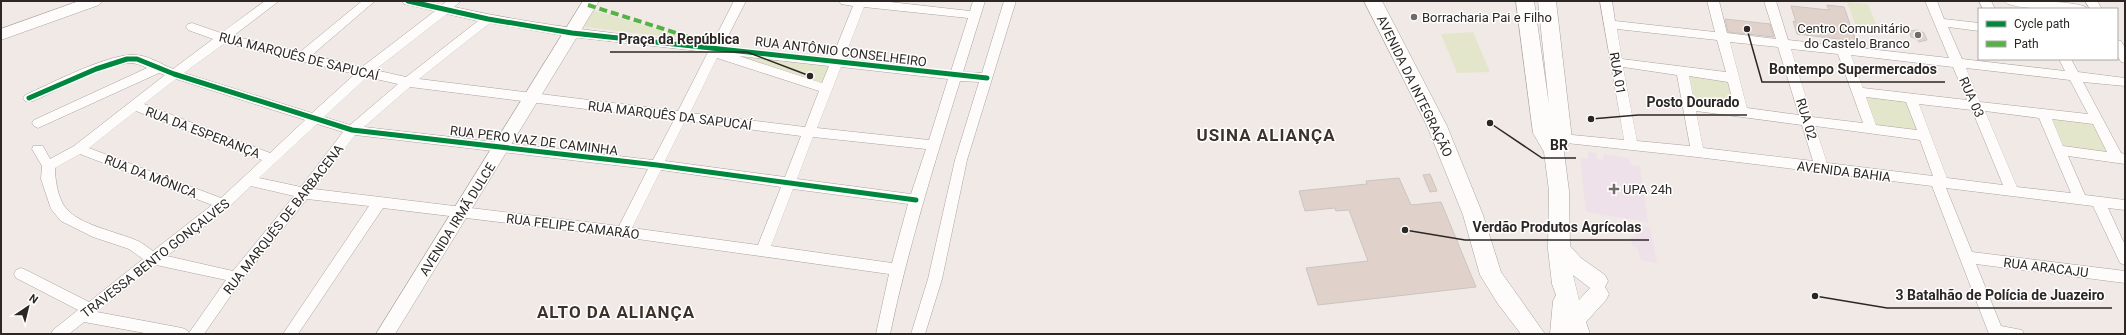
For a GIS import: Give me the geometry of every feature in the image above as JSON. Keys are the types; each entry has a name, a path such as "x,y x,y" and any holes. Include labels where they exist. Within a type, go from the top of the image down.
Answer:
{"highway":[{"name":"AVENIDA DA INTEGRAÇÃO","path":"1373,1 1437,126 1473,215 1491,275 1529,330"},
{"path":"1525,1 1543,133 1558,145"},
{"path":"1547,1 1558,145 1559,249 1571,329"},
{"path":"1559,249 1597,287 1571,329"}],"main road":[{"path":"1,23 62,1"},
{"path":"1,35 94,1"},
{"name":"AVENIDA IRMÃ DULCE","path":"385,334 591,1"}],"street":[{"path":"48,166 79,149 133,105 273,1"},
{"path":"302,57 369,1"},
{"name":"RUA ANTÔNIO CONSELHEIRO","path":"408,1 488,19 572,33 715,50 987,78"},
{"name":"TRAVESSA BENTO GONÇALVES","path":"58,334 223,204 250,181 364,72 455,1"},
{"path":"623,232 740,1"},
{"path":"845,1 975,15"},
{"path":"883,334 897,269 916,200 979,1"},
{"path":"918,334 935,279 961,160 1010,1"},
{"path":"1555,1 1569,125 1569,130 1558,145"},
{"name":"RUA 01","path":"1606,1 1631,146"},
{"path":"1713,1 1724,37 1742,112"},
{"name":"RUA 02","path":"1770,1 1822,168"},
{"name":"RUA 03","path":"1931,1 2013,192"},
{"path":"2010,1 2037,6 2067,8"},
{"path":"762,251 791,183 809,132 861,2"},
{"name":"RUA MARQUÊS DE BARBACENA","path":"196,334 236,277 304,193 352,130 408,82 488,19"},
{"path":"1940,22 1978,27"},
{"path":"1610,24 2125,82"},
{"name":"RUA MARQUÊS DE SAPUCAÍ","path":"192,27 222,38 408,82"},
{"name":"RUA ANTÔNIO CONSELHEIRO","path":"715,50 827,89"},
{"path":"1843,50 1871,129"},
{"name":"RUA PERO VAZ DE CAMINHA","path":"29,98 67,80 127,59 141,60 174,74 352,130 657,165 916,200"},
{"path":"2066,60 2096,120 2120,158"},
{"path":"1616,62 1734,78"},
{"path":"38,123 158,68"},
{"path":"1682,71 1697,152"},
{"name":"RUA MARQUÊS DA SAPUCAÍ","path":"408,82 809,132 933,145"},
{"path":"1858,92 2096,120"},
{"path":"1910,98 1925,136 1939,182 1966,257 1996,333 2017,334"},
{"name":"RUA DA ESPERANÇA","path":"133,105 272,159"},
{"path":"1688,105 1925,136"},
{"path":"2043,113 2080,199"},
{"name":"AVENIDA BAHIA","path":"1558,145 1588,141 1697,152 2125,205"},
{"name":"RUA DA MÔNICA","path":"79,149 223,204"},
{"path":"38,150 48,166 48,180 58,209 66,217 98,233 138,247 154,259 236,277"},
{"path":"2059,150 2120,158"},
{"name":"RUA FELIPE CAMARÃO","path":"250,181 304,193 623,232 897,269"},
{"path":"290,334 380,202"},
{"path":"2098,202 2125,258"},
{"name":"RUA ARACAJU","path":"1966,257 2125,277"},
{"path":"21,274 86,312 182,334"}],"shaded area":[{"name":"UPA 24h","path":"1588,152 1596,153 1597,159 1604,160 1603,154 1628,158 1631,165 1640,166 1648,222 1586,212 1580,158 1588,159"},
{"path":"1632,225 1650,227 1657,263 1641,260 1637,247 1633,247 1630,237 1636,237"}],"green space":[{"path":"1847,2 1868,4 1877,27 1855,24"},
{"path":"593,10 692,40 584,27"},
{"path":"1473,32 1490,72 1457,73 1441,34"},
{"path":"719,52 832,65 825,86"},
{"path":"1689,75 1730,80 1737,107 1695,102"},
{"path":"1862,94 1910,100 1922,132 1873,126"},
{"path":"2048,115 2095,121 2111,154 2063,148"}],"building":[{"path":"1827,5 1844,7 1856,41 1797,34 1793,21 1796,22 1791,6 1829,10"},
{"path":"1725,19 1770,24 1774,37 1728,32"},
{"name":"Centro Comunitário do Castelo Branco","path":"1918,30 1924,33 1927,40 1919,42 1917,39 1911,37 1909,31"},
{"path":"1430,174 1437,191 1430,192 1423,175"},
{"path":"1399,178 1411,205 1441,202 1476,287 1318,305 1306,268 1368,261 1349,210 1336,211 1335,208 1305,211 1299,191 1367,184 1366,181"}],"marked path":[{"path":"588,5 692,38 708,46"}],"cycle path":[{"path":"408,1 488,19 572,33 956,76 987,78"},
{"path":"29,98 96,69 127,59 137,59 174,74 352,130 657,165 916,200"}],"place":[{"name":"Borracharia Pai e Filho","path":"1414,17"},
{"name":"Bontempo Supermercados","path":"1747,29"},
{"name":"Centro Comunitário do Castelo Branco","path":"1918,35"},
{"name":"Praça da República","path":"810,76"},
{"name":"Posto Dourado","path":"1591,119"},
{"name":"BR","path":"1490,123"},
{"name":"UPA 24h","path":"1614,189"},
{"name":"Verdão Produtos Agrícolas","path":"1405,230"},
{"name":"3 Batalhão de Polícia de Juazeiro","path":"1815,296"}],"district":[{"name":"USINA ALIANÇA","path":"1266,135"},
{"name":"ALTO DA ALIANÇA","path":"616,312"}]}
